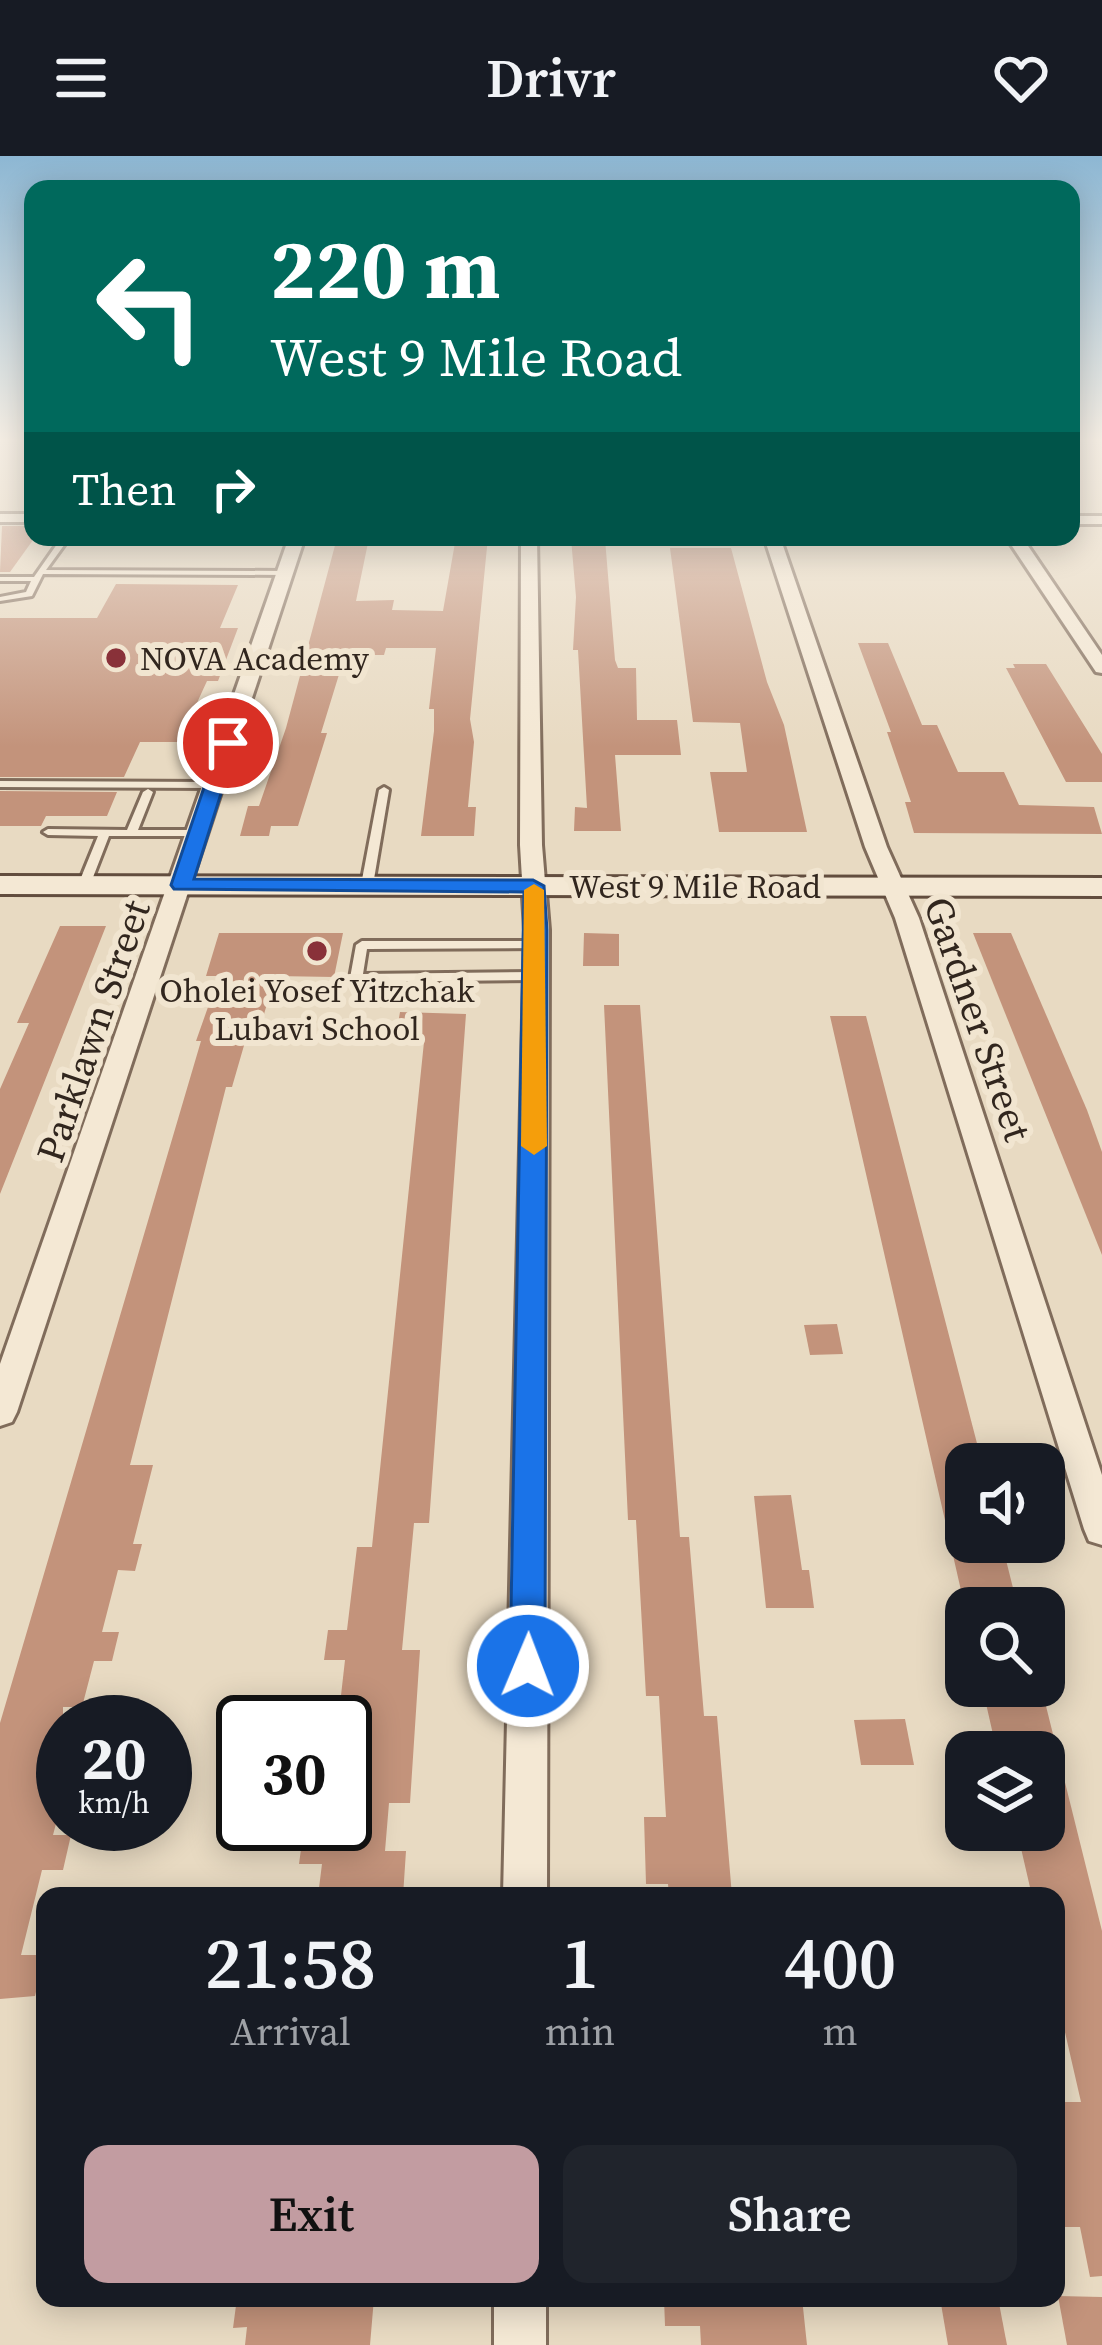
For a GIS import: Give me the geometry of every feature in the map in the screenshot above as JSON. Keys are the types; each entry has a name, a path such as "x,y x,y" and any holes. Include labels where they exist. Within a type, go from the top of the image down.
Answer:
{"main road":[{"name":"West 9 Mile Road","path":"0,885 1102,887"}],"street":[{"name":"Parklawn Street","path":"0,1412 294,546"},
{"path":"525,1887 525,955 533,886 529,546"},
{"name":"Gardner Street","path":"775,546 891,886 907,918 1102,1528"},
{"path":"1020,546 1102,668"},
{"path":"520,2307 520,2345"}],"lane":[{"path":"0,599 29,595 60,546"},
{"path":"0,579 285,573"},
{"path":"0,784 214,785"},
{"path":"367,885 384,790"},
{"path":"131,833 148,792"},
{"path":"48,832 199,833"},
{"path":"84,885 105,833"},
{"path":"362,945 525,955 500,976 356,978 362,945"}],"building":[{"path":"1,543 29,546 10,572 0,572"},
{"path":"335,546 367,546 356,601 394,600 392,610 443,611 454,546 487,546 470,719 474,742 468,807 476,807 474,836 421,836 434,731 434,709 429,709 436,648 386,648 384,655 345,655 298,826 271,826 269,836 240,836 248,806 259,806 286,728"},
{"path":"572,546 606,546 615,660 618,668 636,668 637,720 677,720 681,755 615,755 621,831 574,831 575,807 587,808 578,650 573,650 576,597"},
{"path":"670,548 731,548 767,682 784,725 807,832 719,832 710,772 747,772 740,723 693,722"},
{"name":"NOVA Academy","path":"116,584 238,585 220,628 238,628 218,681 207,681 179,742 140,742 124,777 0,777 0,618 97,618"},
{"path":"858,643 888,643 922,725 937,725 958,772 1004,772 1019,805 1094,807 1102,834 914,833 905,802 911,802 887,732 891,732"},
{"path":"1013,664 1046,664 1102,754 1102,782 1066,782 1006,668 1015,668"},
{"path":"0,791 117,792 107,816 46,816 41,826 0,826"},
{"path":"60,926 106,926 0,1194 0,1089 29,1023 17,1023"},
{"path":"219,933 343,933 334,977 275,976 256,1042 245,1042 232,1087 226,1087 130,1465 153,1465 133,1544 142,1544 135,1571 118,1570 102,1632 119,1632 112,1661 94,1661 85,1695 36,1695 36,1851 67,1851 63,1870 42,1870 36,1887 21,1955 36,1955 35,1996 0,1999 0,1723 201,1041 196,1041 219,976 206,976"},
{"path":"584,933 619,934 619,966 583,966"},
{"path":"973,933 1011,933 1087,1110 1102,1152 1102,1255"},
{"path":"604,1005 640,1005 680,1537 689,1537 704,1716 717,1716 731,1887 646,1884 644,1817 666,1817 659,1696 646,1696 636,1520 628,1520"},
{"path":"400,1012 466,1014 429,1523 414,1523 402,1650 420,1650 410,1803 389,1803 385,1851 406,1851 404,1887 319,1887 322,1864 299,1864 301,1851 372,1851 372,1695 341,1695 345,1660 324,1660 328,1630 347,1630 357,1547 372,1547 424,1042 395,1041"},
{"path":"830,1016 866,1016 977,1443 945,1443 945,1520"},
{"path":"837,1324 843,1354 810,1355 804,1325"},
{"path":"791,1495 802,1570 809,1570 814,1608 766,1608 754,1496"},
{"path":"955,1563 1007,1563 1013,1587 960,1587"},
{"path":"987,1707 1046,1707 1052,1731 992,1731"},
{"path":"905,1719 914,1765 861,1765 854,1720"},
{"path":"1065,1782 1102,1931 1102,2276 1090,2277 1080,2227 1065,2227 1065,2102 1081,2102 1065,2032 1065,1887 1030,1887 1022,1851 1065,1851"},
{"path":"1065,2296 1102,2297 1102,2345 1067,2345 1060,2307 1065,2307"},
{"path":"236,2307 373,2307 370,2345 245,2345 247,2327 233,2328"},
{"path":"664,2307 803,2307 807,2345 701,2345 700,2326 665,2326"},
{"path":"942,2307 1000,2307 1007,2345 948,2345"}],"slow traffic":[{"path":"534,890 534,1146"}],"place":[{"name":"NOVA Academy","path":"116,658"},
{"name":"Oholei Yosef Yitzchak Lubavi School","path":"317,951"}],"route":[{"path":"228,743 182,885 533,886 537,930 528,1666"}]}
